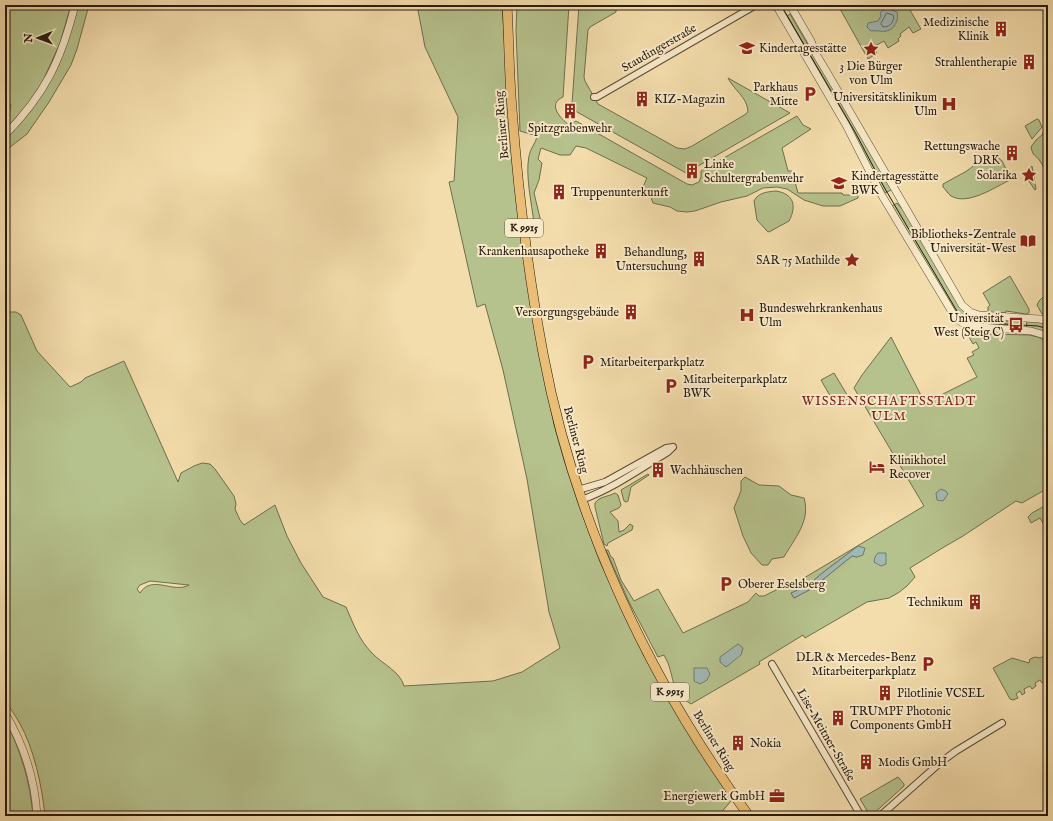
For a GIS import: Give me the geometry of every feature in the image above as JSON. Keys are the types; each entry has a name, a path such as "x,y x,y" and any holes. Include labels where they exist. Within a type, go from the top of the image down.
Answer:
{"main road":[{"name":"Berliner Ring","path":"508,5 512,108 520,198 531,285 543,355 559,425 578,490 605,561 624,604 662,679 707,754 749,816"}],"street":[{"path":"5,136 32,105 46,85 63,47 75,5"},
{"name":"Staudingerstraße","path":"594,97 597,97 756,5"},
{"path":"776,5 848,130 881,194 955,317 962,323 969,326 1031,331 1048,336"},
{"path":"790,5 811,41 816,54 962,305 970,312 979,315 1048,321"},
{"path":"578,490 605,482 666,448 673,447 668,452 595,495 581,500"},
{"path":"587,516 589,504 595,495"},
{"name":"Lise-Meitner-Straße","path":"772,664 861,816"},
{"path":"5,713 19,739 28,765 32,778 37,816"},
{"path":"880,816 941,762 1002,723"}],"green space":[{"path":"5,5 71,5 60,43 42,83 29,103 5,130 5,118 9,114 11,105 8,101 5,102"},
{"path":"78,5 89,5 71,65 49,102 27,134 5,151 5,139 32,108 52,78 66,44"},
{"path":"417,5 502,5 509,108 540,355 554,425 564,460 600,562 644,656 732,800 718,816 45,816 42,792 29,743 19,722 5,701 5,296 8,301 6,304 10,312 16,312 21,315 37,351 70,387 81,382 85,378 124,361 178,482 181,473 202,463 210,464 234,496 236,504 235,509 244,525 275,505 287,536 301,563 323,597 346,607 363,643 376,657 399,676 404,686 493,681 522,672 560,648 549,612 527,479 503,370 485,304 477,307 449,182 454,181 458,117 425,47","holes":["150,581 189,585 183,587 157,584 150,585 140,593 137,589 140,585"]},
{"path":"517,5 569,5 563,97 558,100 555,107 562,119 569,125 576,121 687,184 692,185 699,182 701,171 797,116 803,125 811,129 782,148 788,171 792,171 798,193 842,193 843,195 853,195 856,193 858,198 840,206 823,206 804,200 787,189 777,187 763,188 747,196 721,202 695,211 677,211 670,207 653,203 649,192 643,187 647,178 586,148 576,146 570,155 560,155 541,148 538,159 542,163 539,180 534,193 541,222 534,224 528,181 528,164 530,153 537,136 520,131 516,30"},
{"path":"579,5 629,5 622,9 620,7 616,9 616,12 590,27 588,30 584,77 585,81 598,104 677,148 685,149 692,146 746,114 748,111 743,97 728,78 790,113 686,173 577,112 572,104"},
{"path":"843,5 907,5 921,29 913,33 909,27 900,34 901,36 898,39 899,41 888,48 884,41 873,47 877,53 868,59 839,7"},
{"path":"790,14 808,45 805,47 787,16"},
{"path":"812,47 836,91 830,95 804,51"},
{"path":"838,95 893,189 885,193 832,98"},
{"path":"1037,119 1042,127 1032,139 1025,126"},
{"path":"1048,121 1048,177 1041,163 1033,154 1031,147 1042,135"},
{"path":"995,155 1002,161 1010,180 989,191 965,199 951,196 943,187 943,184 965,172 981,160"},
{"path":"1032,166 1036,189 1035,190 1024,174"},
{"path":"776,191 787,195 790,198 793,210 789,221 769,232 757,220 754,201 761,194"},
{"path":"897,203 909,217 960,305 985,317 984,326 974,325 960,320 892,206"},
{"path":"1010,276 1029,309 1029,313 1026,314 1006,311 1005,313 988,312 988,307 990,305 983,293"},
{"path":"1044,296 1048,300 1048,316 1042,314 1037,305"},
{"path":"988,320 1023,322 1023,326 987,324"},
{"path":"1027,320 1048,323 1048,332 1026,329"},
{"path":"965,330 987,332 987,334 1029,335 1038,337 1048,342 1048,488 1022,503 1016,501 963,536 910,568 915,577 898,593 889,598 867,602 805,638 803,635 759,662 760,664 691,704 685,700 677,691 664,655 658,657 629,602 606,550 608,550 613,558 621,580 634,601 658,589 683,633 748,602 756,593 759,596 764,596 792,582 794,584 924,506 854,388 862,375 891,337 925,403 977,377 967,358 974,355 972,352 979,348 976,342 973,344","holes":["858,546 857,557 852,556 811,589 794,598 791,593 809,585"]},
{"path":"834,373 849,398 836,406 821,380"},
{"path":"648,474 649,475 631,487 628,501 624,501 621,490"},
{"path":"745,477 759,485 779,486 791,495 804,498 806,506 805,514 797,536 784,557 772,559 768,565 762,565 751,553 743,536 734,508 741,491 741,481"},
{"path":"615,493 618,495 621,505 619,508 610,512 618,521 619,532 624,530 630,524 633,526 632,530 608,543 607,546 604,544 595,503 602,498"},
{"path":"1048,504 1048,532 1040,518 1031,523 1028,517"},
{"path":"1048,654 1048,675 1044,678 1046,681 1042,683 1040,680 1035,683 1036,686 1032,689 1030,686 1024,689 1025,693 1022,695 1020,691 1016,694 1018,698 1013,700 1010,699 993,668 1012,658 1029,663 1030,659 1035,657 1040,658"},
{"path":"5,720 16,743 24,766 30,791 33,816 5,816"},
{"path":"898,777 904,786 871,816 860,799"}],"water":[{"path":"886,8 897,12 897,21 894,26 887,31 871,31 867,27 868,23 878,21 881,16 880,13"},
{"path":"941,489 946,491 948,494 943,501 937,500 936,493"},
{"path":"858,546 865,548 863,555 857,557 852,556 811,589 794,598 791,593 809,585"},
{"path":"878,553 886,553 886,564 881,566 874,562"},
{"path":"738,644 743,648 741,655 726,667 720,662 720,657"},
{"path":"694,668 707,668 710,674 707,680 700,684 694,681"}],"tram line":[{"path":"781,5 855,132 884,187 958,313 972,322 1038,326 1048,329"}],"place":[{"name":"Medizinische Klinik","path":"1001,29"},
{"name":"Kindertagesstätte","path":"747,48"},
{"name":"3 Die Bürger von Ulm","path":"871,49"},
{"name":"Strahlentherapie","path":"1029,62"},
{"name":"Parkhaus Mitte","path":"810,94"},
{"name":"KIZ-Magazin","path":"642,99"},
{"name":"Universitätsklinikum Ulm","path":"949,104"},
{"name":"Spitzgrabenwehr","path":"570,111"},
{"name":"Rettungswache DRK","path":"1012,153"},
{"name":"Linke Schultergrabenwehr","path":"692,171"},
{"name":"Solarika","path":"1029,175"},
{"name":"Kindertagesstätte BWK","path":"839,183"},
{"name":"Truppenunterkunft","path":"559,192"},
{"name":"Bibliotheks-Zentrale Universität-West","path":"1028,241"},
{"name":"Krankenhausapotheke","path":"601,251"},
{"name":"Behandlung, Untersuchung","path":"699,259"},
{"name":"SAR 75 Mathilde","path":"852,260"},
{"name":"Versorgungsgebäude","path":"631,312"},
{"name":"Bundeswehrkrankenhaus Ulm","path":"747,315"},
{"name":"Universität West (Steig C)","path":"1016,325"},
{"name":"Mitarbeiterparkplatz","path":"588,362"},
{"name":"Mitarbeiterparkplatz BWK","path":"671,386"},
{"name":"Klinikhotel Recover","path":"877,467"},
{"name":"Wachhäuschen","path":"658,470"},
{"name":"Oberer Eselsberg","path":"726,584"},
{"name":"Technikum","path":"975,602"},
{"name":"DLR & Mercedes-Benz Mitarbeiterparkplatz","path":"928,664"},
{"name":"Pilotlinie VCSEL","path":"885,693"},
{"name":"TRUMPF Photonic Components GmbH","path":"838,718"},
{"name":"Nokia","path":"738,743"},
{"name":"Modis GmbH","path":"866,762"},
{"name":"Energiewerk GmbH","path":"777,796"}],"district":[{"name":"WISSENSCHAFTSSTADT ULM","path":"889,408"}]}
